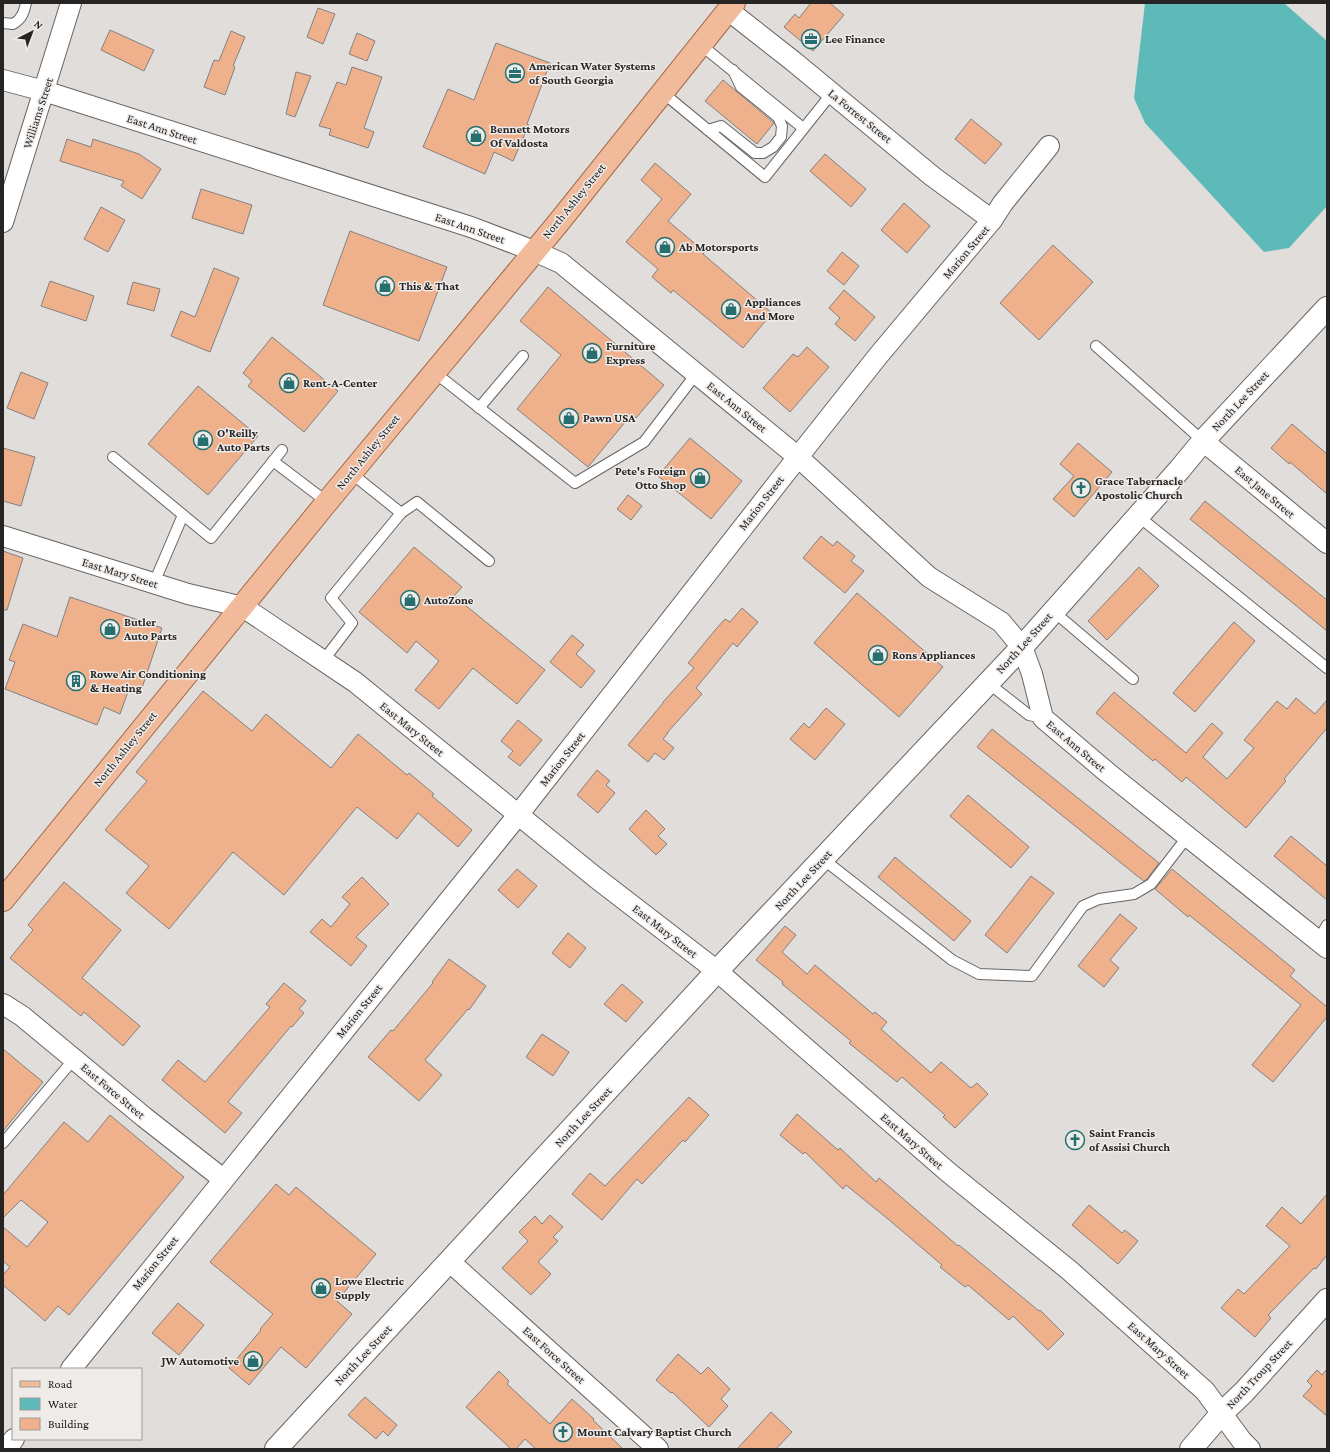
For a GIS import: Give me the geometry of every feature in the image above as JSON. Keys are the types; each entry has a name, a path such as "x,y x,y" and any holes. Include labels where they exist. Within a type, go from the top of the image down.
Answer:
{"main road":[{"name":"North Ashley Street","path":"3,900 327,502 534,251 731,7"}],"street":[{"name":"Williams Street","path":"3,222 72,3"},
{"name":"La Forrest Street","path":"731,7 932,176 992,220"},
{"name":"East Ann Street","path":"3,80 44,91 470,228 534,251 561,263 798,457 929,577 1001,622 1022,647 1032,674 1043,718 1108,773 1188,836 1324,938"},
{"name":"Marion Street","path":"72,1368 518,815 878,356 992,220 1003,203 1049,146"},
{"name":"North Lee Street","path":"276,1449 717,971 1022,647 1180,469 1203,441 1327,308"},
{"name":"East Jane Street","path":"1203,441 1327,543"},
{"name":"East Mary Street","path":"3,536 188,594 243,607 355,682 595,877 717,971 948,1172 1069,1270 1205,1391 1250,1449"},
{"name":"East Force Street","path":"3,1004 22,1016 144,1118 223,1179"},
{"name":"East Force Street","path":"450,1262 658,1449"},
{"name":"North Troup Street","path":"1192,1449 1222,1413 1244,1392 1327,1300"},
{"path":"6,1449 13,1440"}],"lane":[{"path":"3,23 13,24 18,21 23,15 26,3"},
{"path":"701,45 803,128"},
{"path":"708,130 721,126 755,153 763,153 773,147 781,137 782,126 778,117 741,87 733,70"},
{"path":"662,92 764,177 832,93"},
{"path":"1096,346 1203,441"},
{"path":"479,408 523,356"},
{"path":"434,372 575,483 644,442 696,374"},
{"path":"113,457 211,538 282,450"},
{"path":"273,461 327,502"},
{"path":"351,473 401,513"},
{"path":"323,661 352,623 330,598 401,513 418,502 489,561"},
{"path":"154,583 183,515"},
{"path":"1138,516 1327,668"},
{"path":"1053,611 1133,679"},
{"path":"988,683 1029,715 1043,718"},
{"path":"823,859 952,960 979,974 1032,976 1083,906 1099,899 1134,894 1151,884 1188,836"},
{"path":"3,1143 74,1059"}],"water":[{"path":"1145,3 1284,3 1327,41 1327,206 1289,248 1264,252 1145,123 1134,98"}],"building":[{"name":"Lee Finance","path":"811,3 830,3 844,15 813,51 784,27 795,14 799,18"},
{"path":"318,8 335,14 323,44 307,37"},
{"path":"110,30 154,50 144,71 101,50"},
{"path":"231,31 245,37 233,66 235,67 225,95 204,87 214,60 219,61"},
{"path":"357,33 375,41 367,61 349,54"},
{"path":"496,43 550,63 527,124 529,125 513,161 494,152 485,174 423,147 448,89 474,100"},
{"path":"352,67 382,77 364,128 374,132 368,148 329,135 331,129 319,126 337,82 346,85"},
{"path":"296,72 311,76 295,117 286,114"},
{"path":"723,80 774,123 757,144 705,101"},
{"path":"971,119 1002,144 985,164 955,139"},
{"path":"67,139 91,147 93,139 139,154 161,169 142,199 121,186 124,181 60,161"},
{"path":"825,154 866,189 851,207 810,171"},
{"path":"655,163 691,194 668,221 705,252 703,254 772,313 743,348 673,290 671,293 652,277 658,269 626,242 662,199 641,180"},
{"path":"201,189 252,205 243,234 192,218"},
{"path":"904,203 930,226 907,253 881,230"},
{"path":"101,207 125,220 108,252 84,239"},
{"name":"This & That","path":"350,231 447,267 419,341 323,305"},
{"path":"1053,245 1093,282 1039,340 1000,303"},
{"path":"842,252 859,266 844,285 827,271"},
{"path":"214,268 239,278 210,352 171,336 181,311 195,317"},
{"path":"50,281 94,296 86,321 41,306"},
{"path":"133,282 160,289 154,311 127,304"},
{"path":"548,287 664,385 636,418 631,415 588,467 517,409 561,355 520,321"},
{"path":"844,290 875,317 855,341 835,324 840,318 829,308"},
{"name":"Rent-A-Center","path":"272,337 338,391 304,432 248,386 252,381 243,373"},
{"path":"807,347 829,367 790,412 763,388 793,354 798,357"},
{"path":"21,372 48,383 34,419 7,408"},
{"name":"O'Reilly Auto Parts","path":"198,386 258,436 208,495 148,444"},
{"path":"1292,424 1327,454 1327,494 1290,462 1289,464 1271,448"},
{"name":"Pete's Foreign Otto Shop","path":"690,438 742,481 711,519 658,476"},
{"name":"Grace Tabernacle Apostolic Church","path":"1078,443 1112,472 1074,517 1053,499 1074,476 1060,464"},
{"path":"3,448 35,457 21,506 3,501"},
{"path":"628,495 642,506 631,520 617,509"},
{"path":"1205,501 1327,600 1327,631 1190,519"},
{"path":"821,536 833,546 837,541 855,556 851,561 864,571 845,593 803,558"},
{"path":"414,547 462,587 454,596 545,670 517,704 473,668 439,709 415,690 439,661 416,641 407,653 359,612"},
{"path":"3,551 23,558 7,610 3,610"},
{"path":"1139,567 1159,586 1107,640 1088,621"},
{"name":"Rons Appliances","path":"857,593 943,667 899,717 814,643"},
{"name":"Rowe Air Conditioning & Heating","path":"70,597 162,628 140,694 129,689 120,714 104,707 97,725 5,689 15,662 9,660 23,624 57,637"},
{"path":"742,608 758,622 737,647 733,643 696,688 702,694 663,739 674,748 664,760 655,753 648,762 628,745 663,702 694,668 688,663 716,629 725,619 730,622"},
{"path":"1234,622 1255,641 1195,712 1173,693"},
{"path":"572,635 584,645 576,654 595,671 581,688 550,662"},
{"path":"203,691 252,731 266,714 331,768 358,734 407,775 409,773 434,794 432,796 472,830 458,847 418,813 397,839 357,807 284,895 233,852 169,929 126,893 149,866 105,830 147,781 136,772"},
{"path":"1114,692 1186,753 1212,723 1223,733 1203,757 1227,779 1254,748 1244,740 1277,701 1287,709 1296,698 1315,714 1327,700 1327,728 1284,779 1286,781 1246,828 1186,777 1182,782 1155,759 1153,761 1096,713"},
{"path":"826,708 845,724 815,760 790,739 804,723 809,728"},
{"path":"518,720 542,740 520,766 508,757 513,751 501,741"},
{"path":"992,729 1159,863 1147,879 1144,881 1136,875 977,747"},
{"path":"597,770 610,781 606,785 615,793 598,813 577,795"},
{"path":"968,795 1029,847 1011,868 950,816"},
{"path":"646,810 665,829 658,836 667,844 656,855 629,829"},
{"path":"1291,836 1327,866 1327,900 1274,856"},
{"path":"895,857 971,921 954,941 878,877"},
{"path":"517,869 537,886 518,908 498,890"},
{"path":"1172,869 1295,970 1290,976 1327,1007 1327,1017 1273,1082 1252,1065 1301,1005 1189,915 1188,917 1155,889"},
{"path":"1031,876 1054,893 1007,953 985,935"},
{"path":"362,877 389,904 356,937 367,946 351,966 310,932 322,919 331,927 350,904 342,897"},
{"path":"64,882 121,930 82,978 140,1026 123,1046 84,1012 81,1016 10,958 33,930 28,925"},
{"path":"1120,914 1137,928 1110,960 1119,968 1104,987 1078,966"},
{"path":"785,926 796,935 782,952 807,974 815,965 873,1014 875,1012 887,1022 881,1029 931,1073 941,1062 971,1088 977,1083 988,1094 955,1128 943,1117 945,1115 902,1077 897,1082 849,1043 851,1041 782,984 783,982 756,960"},
{"path":"568,933 586,948 570,968 552,953"},
{"path":"449,959 486,986 469,1010 468,1009 425,1060 442,1075 419,1101 368,1057 391,1030 393,1031 433,983 432,982"},
{"path":"284,983 306,1001 299,1009 304,1013 292,1027 291,1026 228,1102 242,1113 225,1133 162,1080 178,1060 205,1082 270,1007 266,1004"},
{"path":"622,984 643,1002 626,1022 604,1004"},
{"path":"542,1034 569,1052 553,1076 526,1057"},
{"path":"3,1049 43,1082 3,1131"},
{"path":"689,1097 709,1115 685,1142 683,1140 642,1184 637,1179 602,1220 572,1194 590,1173 605,1186"},
{"path":"797,1114 838,1150 840,1148 876,1182 879,1178 958,1246 959,1245 1039,1311 1040,1310 1064,1334 1048,1350 1013,1316 1009,1320 968,1285 965,1287 940,1267 942,1265 846,1185 843,1189 805,1152 803,1154 780,1135"},
{"path":"110,1115 184,1177 69,1315 58,1306 45,1321 3,1285 3,1275 10,1267 3,1261 3,1227 27,1247 48,1222 21,1200 3,1218 3,1195 64,1122 88,1142"},
{"name":"Lowe Electric Supply","path":"276,1184 289,1195 296,1187 376,1254 337,1301 352,1314 306,1368 281,1347 249,1385 229,1368 273,1314 210,1262"},
{"path":"1327,1194 1327,1255 1316,1269 1314,1268 1268,1315 1271,1318 1255,1337 1221,1308 1238,1289 1244,1294 1290,1246 1266,1226 1282,1207 1301,1224"},
{"path":"1089,1205 1122,1233 1125,1230 1138,1241 1118,1264 1072,1225"},
{"path":"550,1215 563,1227 553,1237 558,1241 538,1262 551,1274 531,1295 502,1268 528,1241 519,1232 535,1216 542,1224"},
{"path":"178,1303 204,1325 179,1355 152,1333"},
{"path":"678,1354 701,1374 708,1367 730,1389 721,1399 728,1406 709,1427 672,1392 671,1393 656,1380"},
{"path":"1327,1369 1327,1416 1303,1396 1312,1386 1307,1381 1317,1370 1322,1375"},
{"path":"499,1371 509,1381 507,1384 550,1424 572,1399 623,1449 536,1449 525,1439 516,1449 511,1449 466,1407"},
{"path":"365,1397 397,1425 388,1436 383,1431 376,1439 348,1415"},
{"path":"771,1412 792,1432 776,1449 737,1449"}],"place":[{"name":"Lee Finance","path":"811,39"},
{"name":"American Water Systems of South Georgia","path":"515,73"},
{"name":"Bennett Motors Of Valdosta","path":"476,136"},
{"name":"Ab Motorsports","path":"665,247"},
{"name":"This & That","path":"385,286"},
{"name":"Appliances And More","path":"731,309"},
{"name":"Furniture Express","path":"592,353"},
{"name":"Rent-A-Center","path":"289,383"},
{"name":"Pawn USA","path":"569,418"},
{"name":"O'Reilly Auto Parts","path":"203,440"},
{"name":"Pete's Foreign Otto Shop","path":"700,478"},
{"name":"Grace Tabernacle Apostolic Church","path":"1081,488"},
{"name":"AutoZone","path":"410,600"},
{"name":"Butler Auto Parts","path":"110,629"},
{"name":"Rons Appliances","path":"878,655"},
{"name":"Rowe Air Conditioning & Heating","path":"76,681"},
{"name":"Saint Francis of Assisi Church","path":"1075,1140"},
{"name":"Lowe Electric Supply","path":"321,1288"},
{"name":"JW Automotive","path":"253,1361"},
{"name":"Mount Calvary Baptist Church","path":"563,1432"}]}
